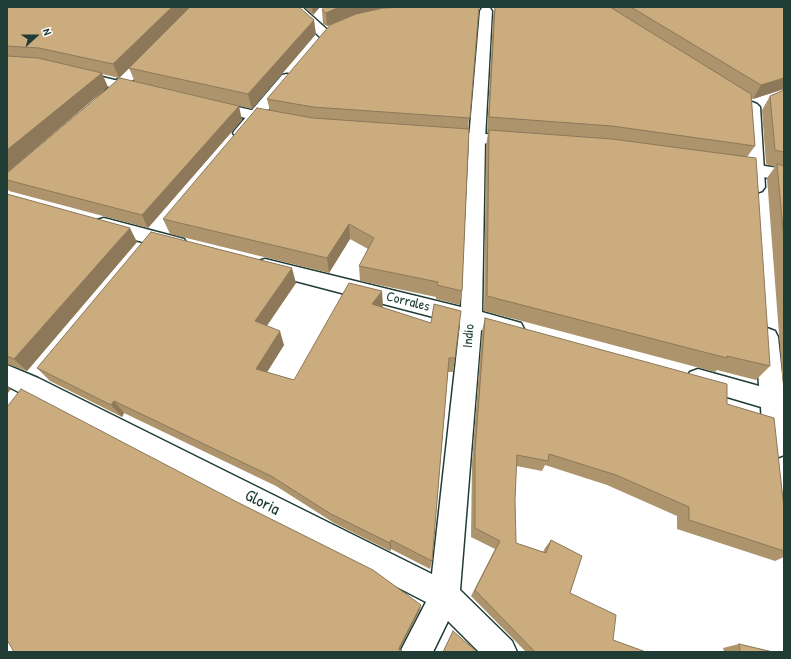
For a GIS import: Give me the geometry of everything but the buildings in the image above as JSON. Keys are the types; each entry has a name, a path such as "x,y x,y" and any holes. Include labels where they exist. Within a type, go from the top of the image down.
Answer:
{"street":[{"path":"294,7 325,34"},
{"name":"Indio","path":"416,652 445,596 471,318 477,139 486,11"},
{"path":"470,12 501,11"},
{"path":"314,24 323,13"},
{"path":"316,45 325,34 339,28"},
{"path":"97,106 121,86 161,45"},
{"path":"229,146 296,68"},
{"path":"61,71 158,94"},
{"path":"195,102 294,124"},
{"path":"752,102 758,209"},
{"path":"423,135 529,142"},
{"path":"708,162 784,175"},
{"path":"84,219 199,249"},
{"path":"138,256 168,220"},
{"name":"Corrales","path":"246,261 532,334"},
{"path":"765,320 777,401 778,468"},
{"path":"679,374 777,401"},
{"name":"Gloria","path":"24,384 445,596 501,652"}]}
